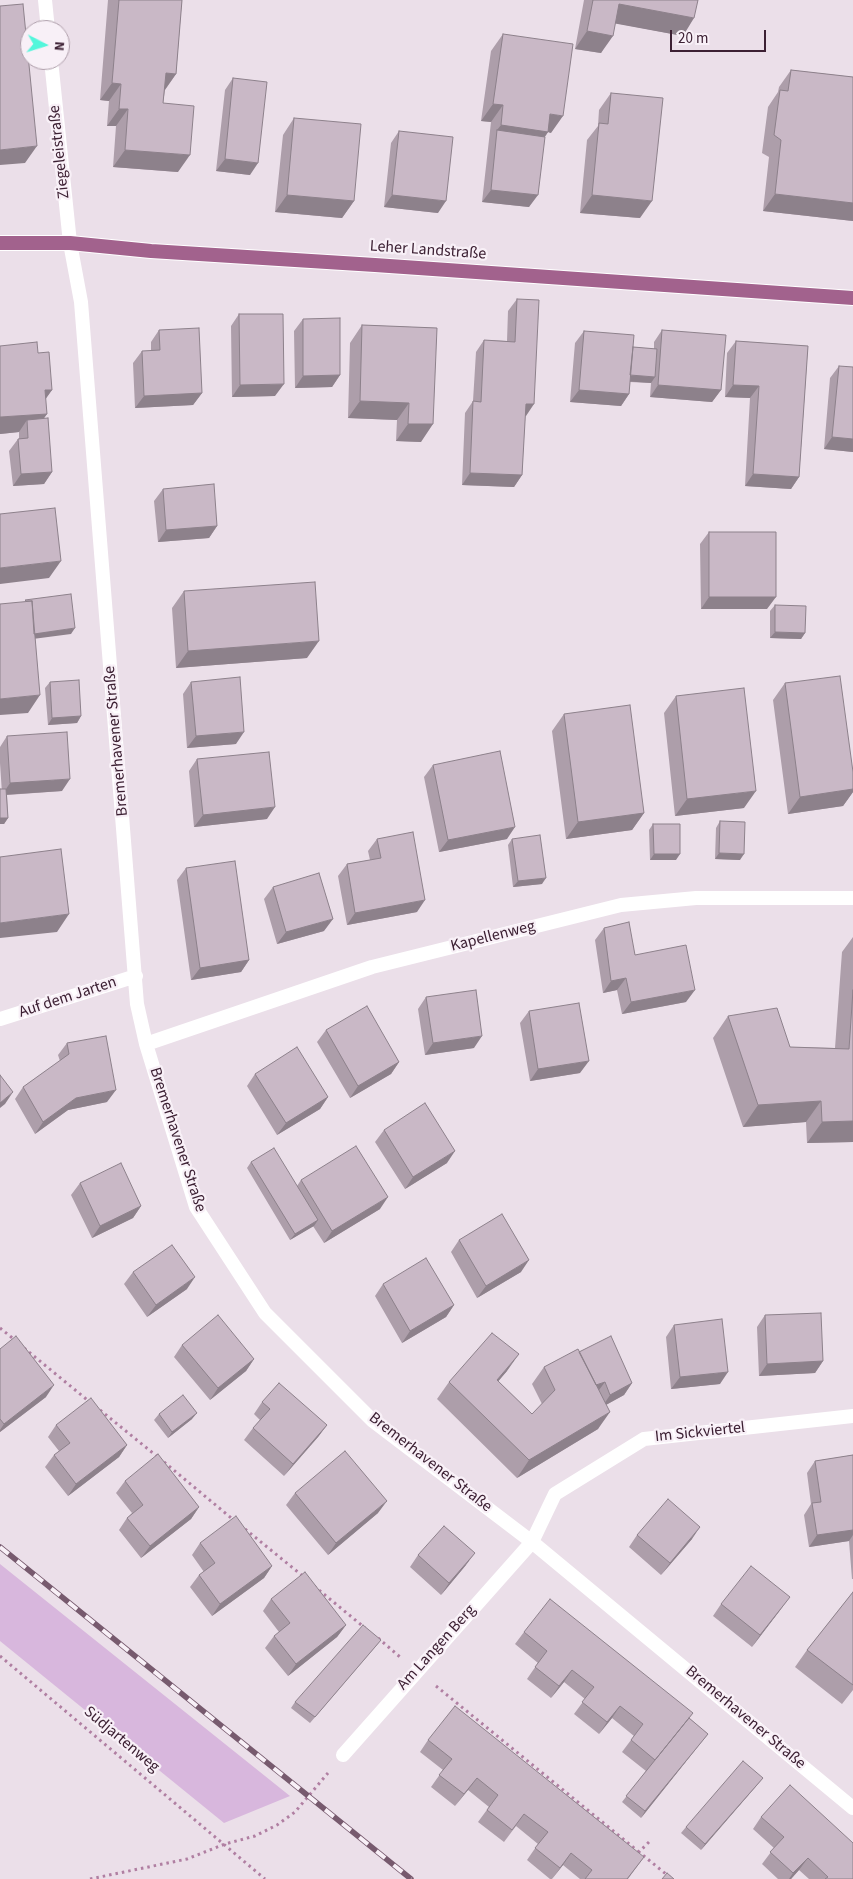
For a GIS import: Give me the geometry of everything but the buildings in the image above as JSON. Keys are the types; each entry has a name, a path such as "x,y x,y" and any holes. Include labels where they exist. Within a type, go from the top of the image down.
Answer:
{"main road":[{"name":"Leher Landstraße","path":"0,243 70,243 151,251 853,298"}],"street":[{"path":"45,0 47,20"},
{"name":"Ziegeleistraße","path":"52,70 70,243"},
{"name":"Bremerhavener Straße","path":"70,243 81,302 137,1004 146,1044 196,1208 265,1313 374,1421 532,1542 853,1808"},
{"name":"Kapellenweg","path":"146,1044 372,967 621,905 696,898 853,898"},
{"name":"Auf dem Jarten","path":"0,1019 136,976"},
{"name":"Im Sickviertel","path":"532,1542 556,1494 644,1439 853,1416"},
{"name":"Am Langen Berg","path":"343,1755 532,1542"}],"path":[{"path":"0,1328 672,1879"},
{"name":"Südjartenweg","path":"0,1656 265,1879"},
{"path":"90,1879 187,1859 225,1844 255,1836 277,1825 295,1812 343,1755"},
{"path":"639,1852 649,1842"}],"shaded area":[{"path":"0,1564 290,1796 224,1823 0,1641"}],"railway":[{"path":"0,1547 411,1879"}]}
